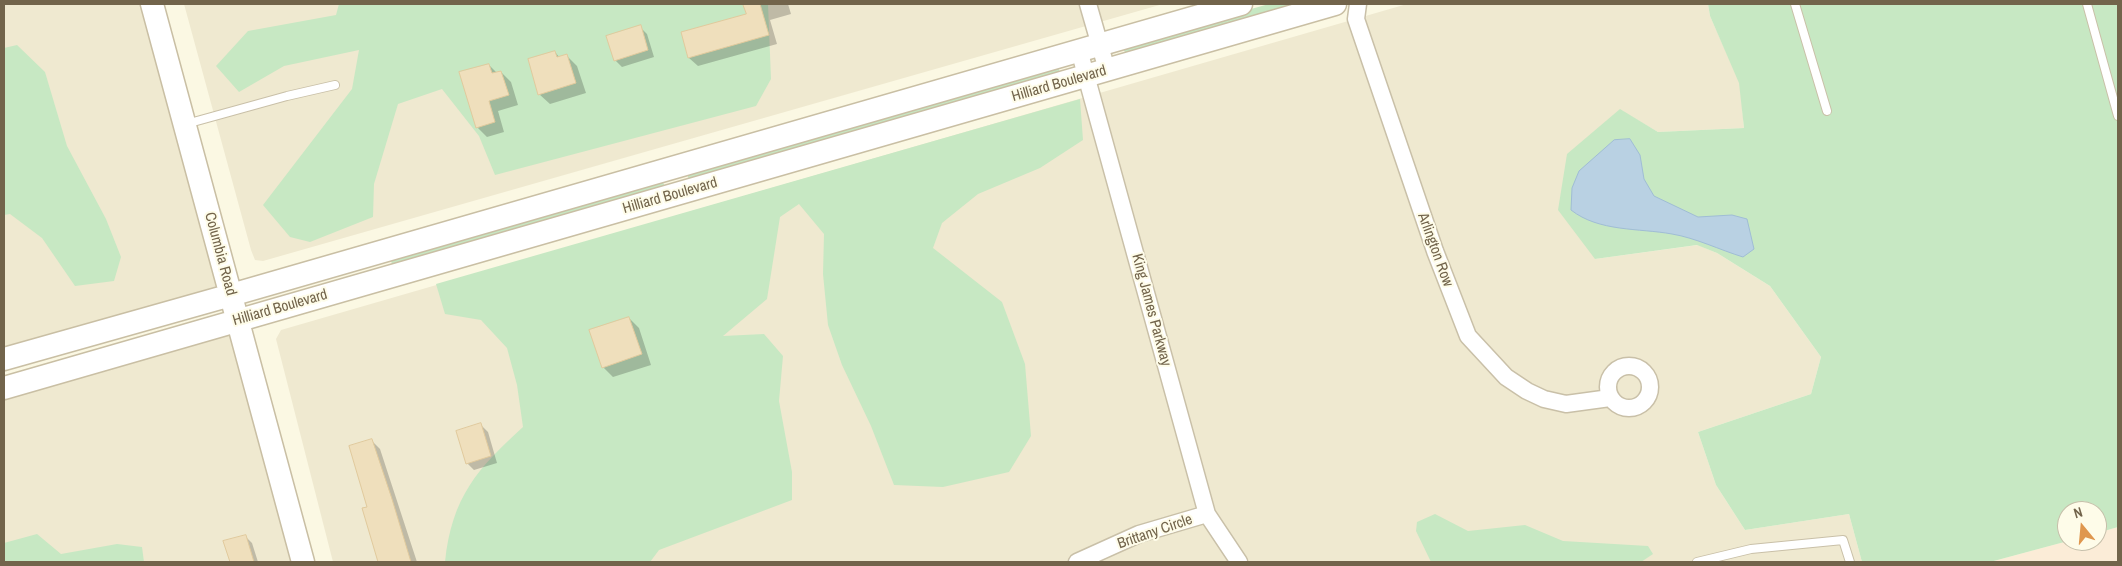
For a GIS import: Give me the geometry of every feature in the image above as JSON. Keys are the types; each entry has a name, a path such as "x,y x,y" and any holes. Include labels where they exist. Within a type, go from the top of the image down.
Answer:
{"main road":[{"name":"Columbia Road","path":"152,4 303,562"},
{"name":"Hilliard Boulevard","path":"4,359 1241,4"},
{"name":"Hilliard Boulevard","path":"4,388 1335,4"}],"street":[{"name":"King James Parkway","path":"1088,4 1089,47 1207,514 1239,562"},
{"name":"Arlington Row","path":"1358,4 1356,19 1435,251 1468,336 1506,377 1526,391 1566,404 1610,398"},
{"name":"Brittany Circle","path":"1077,562 1139,534 1207,514"}],"lane":[{"path":"1795,4 1827,111"},
{"path":"2087,4 2118,116"},
{"path":"184,124 335,85"},
{"path":"1697,562 1751,549 1843,540 1850,562"}],"shaded area":[{"path":"4,4 152,4 231,295 4,359"},
{"path":"184,4 1163,4 263,261 255,260 251,250"},
{"path":"1407,4 1708,4 1710,16 1740,83 1744,128 1658,132 1620,110 1595,259 1698,245 1717,253 1770,286 1821,357 1811,394 1698,432 1716,485 1745,530 1849,514 1862,562 333,562 276,339 281,330"},
{"path":"238,320 303,562 4,562 4,388"},
{"path":"2118,527 2118,562 1990,562 2057,544 2057,551 2107,551 2107,530"}],"green space":[{"path":"339,4 768,4 771,79 756,106 495,175 479,136 442,89 398,104 374,184 373,217 310,242 290,237 263,205 352,89 359,50 284,66 239,92 216,66 248,31 336,15"},
{"path":"1269,4 1306,4 1128,54 1124,51 1124,47 1133,42"},
{"path":"1708,4 2118,4 2118,527 2107,530 2107,501 2057,501 2057,544 1990,562 1862,562 1849,514 1745,530 1716,485 1698,432 1811,394 1821,357 1770,286 1717,253 1697,245 1595,259 1558,210 1567,154 1620,109 1658,132 1744,128 1739,83 1710,16"},
{"path":"17,45 45,72 67,146 106,219 121,257 114,281 75,286 42,238 10,214 4,215 4,48"},
{"path":"1058,67 1060,73 689,180 687,173"},
{"path":"1080,99 1083,140 1040,168 978,194 942,223 933,248 1002,302 1025,364 1031,436 1009,472 943,487 894,485 871,426 842,365 828,325 823,274 824,234 799,204 780,217 767,299 723,336 764,334 783,356 779,401 792,472 792,500 659,550 650,562 445,562 448,539 454,519 469,486 492,457 523,427 517,385 507,348 481,320 445,314 436,284"},
{"path":"662,181 665,186 393,267 390,258"},
{"path":"1435,514 1468,531 1525,525 1563,541 1648,546 1653,554 1641,562 1431,562 1416,531 1417,522"},
{"path":"37,534 61,554 117,544 142,547 144,562 4,562 4,543"}],"water":[{"path":"1630,139 1640,155 1644,179 1654,196 1698,217 1732,215 1747,219 1754,249 1743,257 1681,236 1607,226 1582,217 1571,210 1572,188 1579,171 1614,140"}],"building":[{"path":"743,4 760,4 769,35 688,58 681,32 746,14"},
{"path":"641,25 648,50 614,61 606,36"},
{"path":"555,51 557,57 567,54 576,83 538,95 528,59"},
{"path":"489,64 492,73 501,71 509,95 489,101 495,122 476,128 459,72"},
{"path":"629,317 642,354 602,368 589,330"},
{"path":"481,423 491,456 466,464 456,431"},
{"path":"372,439 411,562 378,562 362,508 367,507 349,446"},
{"path":"246,535 254,562 230,562 223,541"}]}
